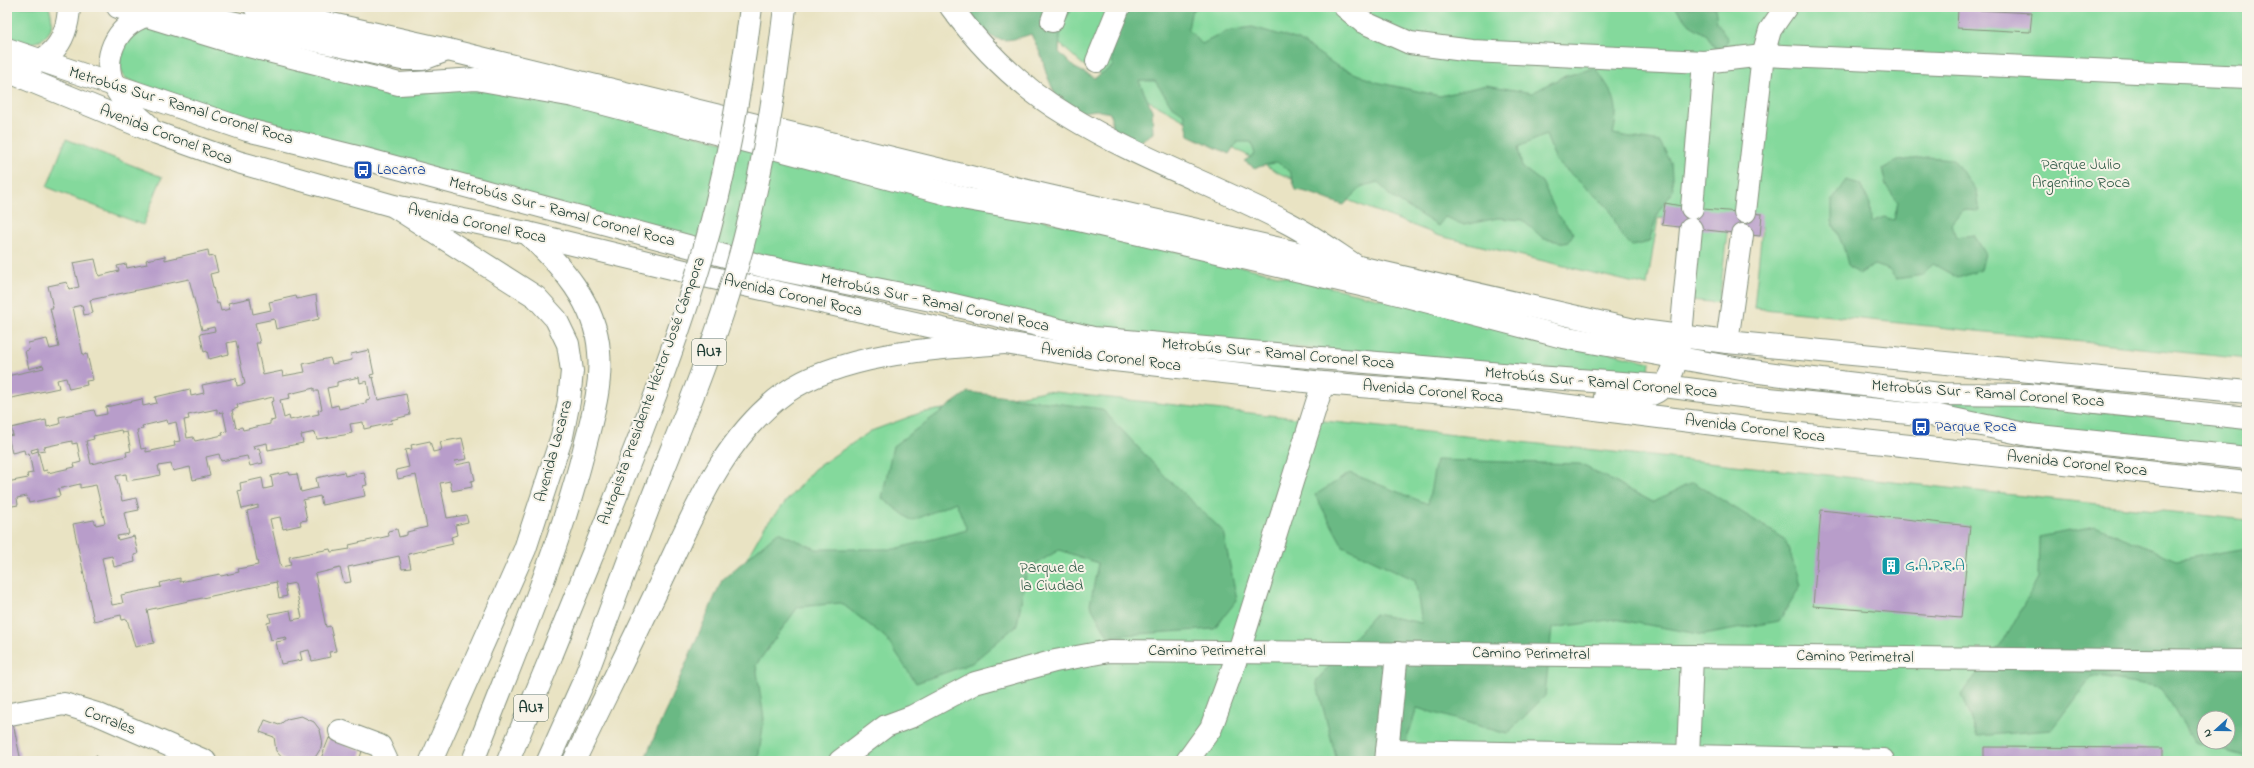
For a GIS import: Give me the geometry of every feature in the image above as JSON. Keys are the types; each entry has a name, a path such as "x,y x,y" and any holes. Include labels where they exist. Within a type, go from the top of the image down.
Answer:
{"main road":[{"path":"9,72 41,62 54,51 63,37 68,21 69,7"},
{"name":"Metrobús Sur - Ramal Coronel Roca","path":"118,7 226,40 399,84 476,79 574,96 967,199 1048,213 1364,286 1563,337 1752,371 1940,394 2030,395 2247,418"},
{"path":"255,7 448,50 984,181 1634,330 1727,342 2247,392"},
{"name":"Autopista Presidente Héctor José Cámpora","path":"508,761 609,513 696,277 722,179 745,62 751,7"},
{"name":"AU7","path":"548,761 583,683 699,379 728,296 746,230 762,158 778,75 785,7"},
{"path":"951,7 969,31 1014,76 1066,115 1104,137 1289,223 1359,268"},
{"path":"1097,61 1119,7"},
{"path":"1345,7 1363,22 1410,43 1472,51 1704,62 1763,55 2247,77"},
{"path":"1745,212 1763,55 1770,30 1786,7"},
{"path":"157,133 124,102 114,87 109,68 111,49 116,37 144,16 175,12 194,14 402,59 423,59 448,50"},
{"name":"Metrobús Sur - Ramal Coronel Roca","path":"7,49 114,87 247,130 365,159 766,267 942,302 1093,338 1536,377 1664,386 1749,397 1939,416 2030,435 2247,458"},
{"path":"1507,398 1566,394 1641,399 1653,394 1664,386 1677,357 1681,335 1704,62"},
{"name":"Avenida Coronel Roca","path":"9,72 157,133 238,162 394,206 527,233 708,277 1004,343 1096,358 1323,383 1507,398 1746,428 2247,482"},
{"name":"Avenida Lacarra","path":"394,206 536,297 556,319 568,344 572,371 569,401 562,436 525,549 431,761"},
{"path":"473,761 571,503 598,396 600,352 588,308 566,274 527,233"},
{"path":"1727,342 1742,234"},
{"path":"574,761 704,492 731,447 759,416 786,393 827,372 872,359 946,347 1004,343"},
{"path":"1187,761 1211,728 1240,651 1323,383"},
{"name":"Camino Perimetral","path":"840,761 886,726 913,716 975,683 1033,667 1109,651 2247,661"},
{"path":"1397,653 1386,756 1688,756 1883,760"},
{"path":"1688,756 1692,656"},
{"name":"Corrales","path":"10,714 64,704 97,714 205,761"},
{"path":"340,731 380,746 387,761"}],"green space":[{"path":"7,7 49,7 52,18 51,27 48,34 35,42 26,43 7,39"},
{"path":"964,7 1074,7 1061,24 1059,52 1075,68 1095,78 1113,66 1111,48 1128,7 1197,7 1191,13 1188,29 1202,44 1227,31 1252,27 1299,40 1337,66 1376,82 1440,96 1486,85 1532,93 1562,77 1595,68 1607,84 1614,98 1616,114 1613,134 1660,142 1671,162 1673,191 1658,212 1649,242 1632,246 1621,235 1609,208 1556,161 1546,135 1518,147 1522,167 1542,182 1557,214 1574,233 1567,243 1544,239 1522,220 1498,218 1464,225 1445,217 1438,226 1390,196 1378,182 1363,186 1344,205 1296,190 1290,172 1277,162 1255,168 1244,161 1255,154 1251,142 1237,142 1229,154 1189,135 1184,114 1171,105 1155,81 1139,81 1152,110 1153,133 1138,143 1114,133 1110,113 1096,110 1076,113 1057,99 1046,73 1042,57 1031,34 1007,40 992,37 985,32"},
{"name":"Parque Julio Argentino Roca","path":"1019,7 2247,7 2247,359 1754,308 1762,228 1728,225 1719,303 1691,300 1699,222 1658,218 1647,286 1440,236 1281,174 1082,64"},
{"path":"1675,7 1715,7 1717,22 1728,39 1725,49 1715,48 1707,35 1690,25"},
{"path":"140,19 418,83 493,86 1056,223 1650,362 1649,373 1643,377 1089,330 773,261 174,100 125,78 117,62 118,44"},
{"path":"66,139 162,177 143,225 47,187"},
{"path":"1928,157 1953,159 1977,192 1980,211 1962,210 1951,224 1956,237 1974,235 1985,253 1981,270 1958,278 1933,264 1923,275 1896,279 1889,270 1874,265 1859,274 1848,265 1843,246 1832,221 1832,200 1846,180 1860,184 1870,204 1871,222 1884,217 1894,220 1898,202 1886,186 1882,169 1897,161"},
{"name":"Parque de la Ciudad","path":"1045,391 2247,520 2247,761 655,761 729,590 765,526 814,469 871,431 920,413"},
{"path":"968,392 1102,409 1166,477 1223,531 1237,600 1214,629 1108,636 1090,605 1098,563 1059,550 1027,569 1017,625 972,663 916,683 885,637 841,603 798,607 756,665 764,719 758,761 644,761 722,580 778,532 816,549 895,549 967,530 956,502 912,521 882,498 893,446"},
{"path":"1944,400 2247,425 2247,452 2027,429 1942,412"},
{"path":"1436,460 1580,464 1653,502 1693,482 1785,539 1801,585 1779,621 1704,635 1615,619 1552,628 1545,696 1507,734 1417,708 1400,761 1337,761 1316,681 1375,614 1422,623 1415,580 1343,546 1315,495 1350,473 1428,504"},
{"path":"2095,526 2177,560 2247,548 2247,757 2222,750 2236,750 2236,710 2196,710 2196,743 2194,742 2161,687 2092,676 2051,730 1977,736 1961,694 2004,640 2038,579 2039,537"}],"building":[{"path":"1958,9 2032,13 2030,32 1957,28"},
{"path":"1665,203 1692,208 1762,214 1760,236 1662,225"},
{"path":"208,250 209,257 214,256 218,272 210,274 217,304 219,303 221,311 230,309 228,303 250,298 253,314 271,310 269,302 296,296 297,299 316,295 319,319 276,329 274,319 255,323 260,343 256,343 263,375 282,371 283,376 305,372 303,364 330,358 332,364 352,360 351,354 369,350 374,374 370,375 371,378 373,377 378,400 406,394 410,415 391,420 392,423 364,429 363,422 350,424 352,433 344,435 317,439 315,432 301,435 303,443 268,450 267,443 253,446 254,449 259,448 263,463 250,466 247,456 221,461 219,454 206,457 210,476 193,480 190,467 173,471 171,464 158,466 160,475 152,477 127,481 126,474 116,476 122,501 136,498 139,510 124,513 129,534 117,536 118,540 134,536 138,554 134,555 135,562 114,567 112,556 102,558 112,605 123,603 121,595 161,587 160,583 180,578 180,582 220,574 221,576 239,572 238,569 258,565 247,511 258,508 258,505 242,509 238,491 241,490 240,483 262,478 264,489 273,487 271,476 289,472 290,475 297,474 301,492 318,488 316,478 344,472 345,476 364,472 367,485 363,486 365,496 322,505 320,496 303,500 307,520 300,521 301,525 283,529 280,517 270,519 281,567 291,565 289,557 330,549 331,552 350,549 349,545 389,536 388,531 397,529 399,537 407,535 407,532 427,527 416,475 398,479 396,470 409,467 405,450 412,449 411,445 430,441 433,452 442,450 440,442 462,438 467,459 455,461 456,465 471,462 475,480 471,481 472,487 452,491 450,481 440,483 447,518 466,515 468,522 455,525 457,535 451,537 453,544 408,554 411,568 402,569 399,556 348,567 351,582 344,583 340,568 315,574 326,627 330,626 336,651 329,652 330,657 312,661 309,650 300,652 302,660 281,664 276,642 287,640 286,637 271,640 267,623 271,622 269,614 290,610 292,620 302,618 295,583 285,585 287,596 279,598 276,582 147,610 154,643 135,647 127,619 122,620 121,615 94,621 73,524 94,520 96,525 105,523 96,485 80,488 80,484 58,489 60,496 29,503 27,496 17,498 18,505 7,507 7,482 28,478 27,474 33,473 29,453 25,454 24,450 12,453 8,436 13,435 11,428 46,420 47,427 60,424 59,417 94,410 96,416 107,414 106,407 142,399 143,406 157,403 155,397 190,389 191,396 204,393 202,385 236,378 237,386 245,384 236,341 227,343 229,354 209,359 207,351 204,352 200,334 215,331 214,327 202,330 189,279 90,300 93,313 84,315 82,305 73,307 83,355 87,354 93,380 86,381 87,385 69,389 66,378 57,380 59,388 7,399 7,376 44,368 43,365 29,369 25,351 29,350 28,343 47,339 50,349 59,347 50,308 53,308 48,286 67,282 69,289 79,287 73,263 95,259 99,276 119,271 117,266 126,264 127,268 147,264 146,260 165,256 165,260","holes":["359,377 360,383 367,381 370,399 366,400 366,403 339,409 338,405 331,407 327,388 337,386 337,382","314,388 314,391 318,391 322,409 318,410 319,414 290,420 289,416 284,418 280,400 290,398 289,394","273,397 274,401 271,402 275,420 270,421 270,424 243,430 242,427 236,428 232,410 238,408 237,405","217,409 217,413 223,412 227,431 222,432 223,435 195,441 193,437 187,438 184,420 189,419 188,415","167,420 168,424 176,422 180,441 174,442 175,446 146,452 146,448 141,449 137,430 143,429 142,426","121,430 122,433 127,432 131,451 126,452 127,456 91,464 86,441 94,439 93,436","72,441 72,444 77,443 81,462 74,464 75,467 48,473 47,470 43,471 38,451 45,450 44,447","38,448 38,451 32,453 31,450"]},
{"name":"G.A.P.R.A","path":"1821,510 1970,526 1961,618 1813,606"},
{"path":"8,700 21,761 7,761"},
{"path":"301,716 314,722 320,730 322,739 321,748 316,756 310,761 285,761 276,751 274,737 260,732 265,720 279,725 287,719"},
{"path":"329,738 362,751 359,761 320,761"},
{"path":"1984,747 2163,748 2163,761 1984,761"},
{"path":"97,756 98,761 76,761 76,760"}],"place":[{"name":"Lacarra","path":"363,170"},
{"name":"Parque Roca","path":"1921,427"},
{"name":"G.A.P.R.A","path":"1891,566"}]}
